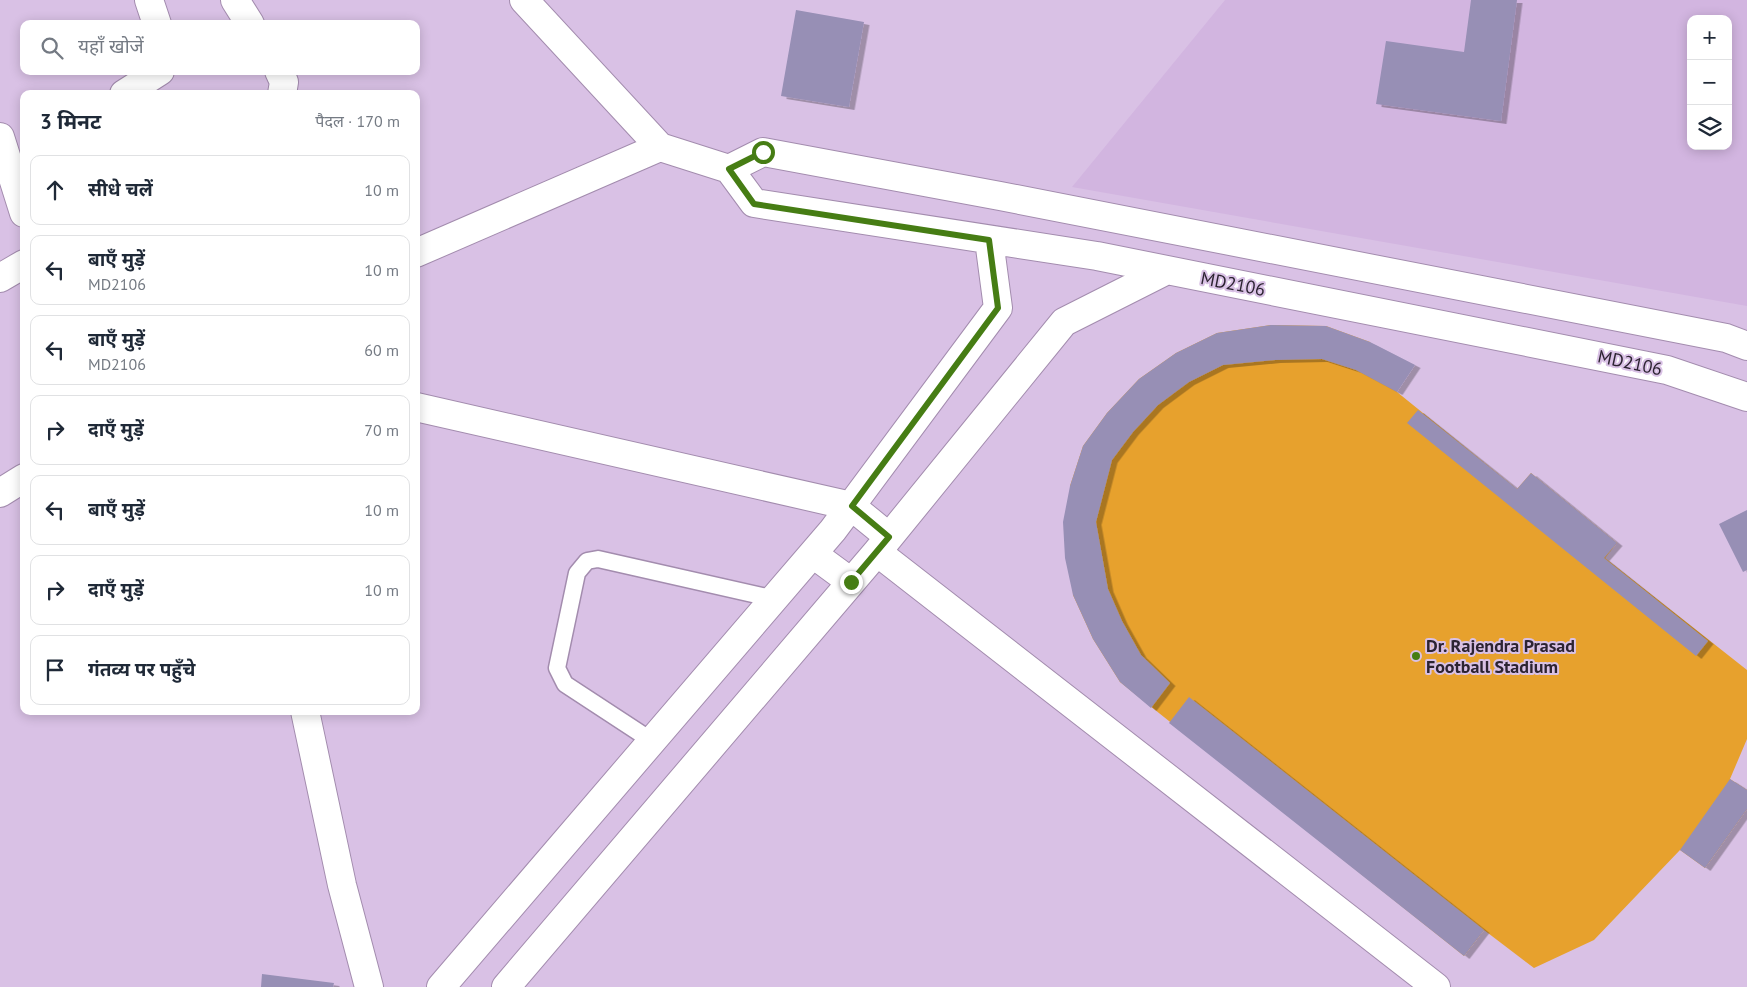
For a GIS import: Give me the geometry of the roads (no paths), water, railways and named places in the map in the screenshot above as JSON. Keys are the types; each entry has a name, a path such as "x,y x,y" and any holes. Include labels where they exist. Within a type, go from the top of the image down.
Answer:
{"street":[{"path":"149,0 156,20"},
{"path":"524,0 660,147 729,169 763,152 1010,198 1716,336 1747,346"},
{"path":"130,90 154,75"},
{"path":"281,75 284,82 283,90"},
{"path":"0,137 20,200"},
{"path":"420,251 660,147"},
{"name":"MD2106","path":"729,169 754,204 1097,256 1667,370 1747,397"},
{"path":"442,987 775,599 852,506 998,308 989,240"},
{"path":"0,278 20,266"},
{"path":"506,987 883,544 1064,322 1167,270"},
{"path":"420,408 852,506 883,544 1436,987"},
{"path":"0,493 20,480"},
{"path":"812,554 851,582"},
{"path":"306,715 342,885 369,987"}],"lane":[{"path":"652,742 565,684 557,668 577,573 587,562 598,559 775,599"}],"place":[{"name":"Dr. Rajendra Prasad Football Stadium","path":"1416,656"}]}
